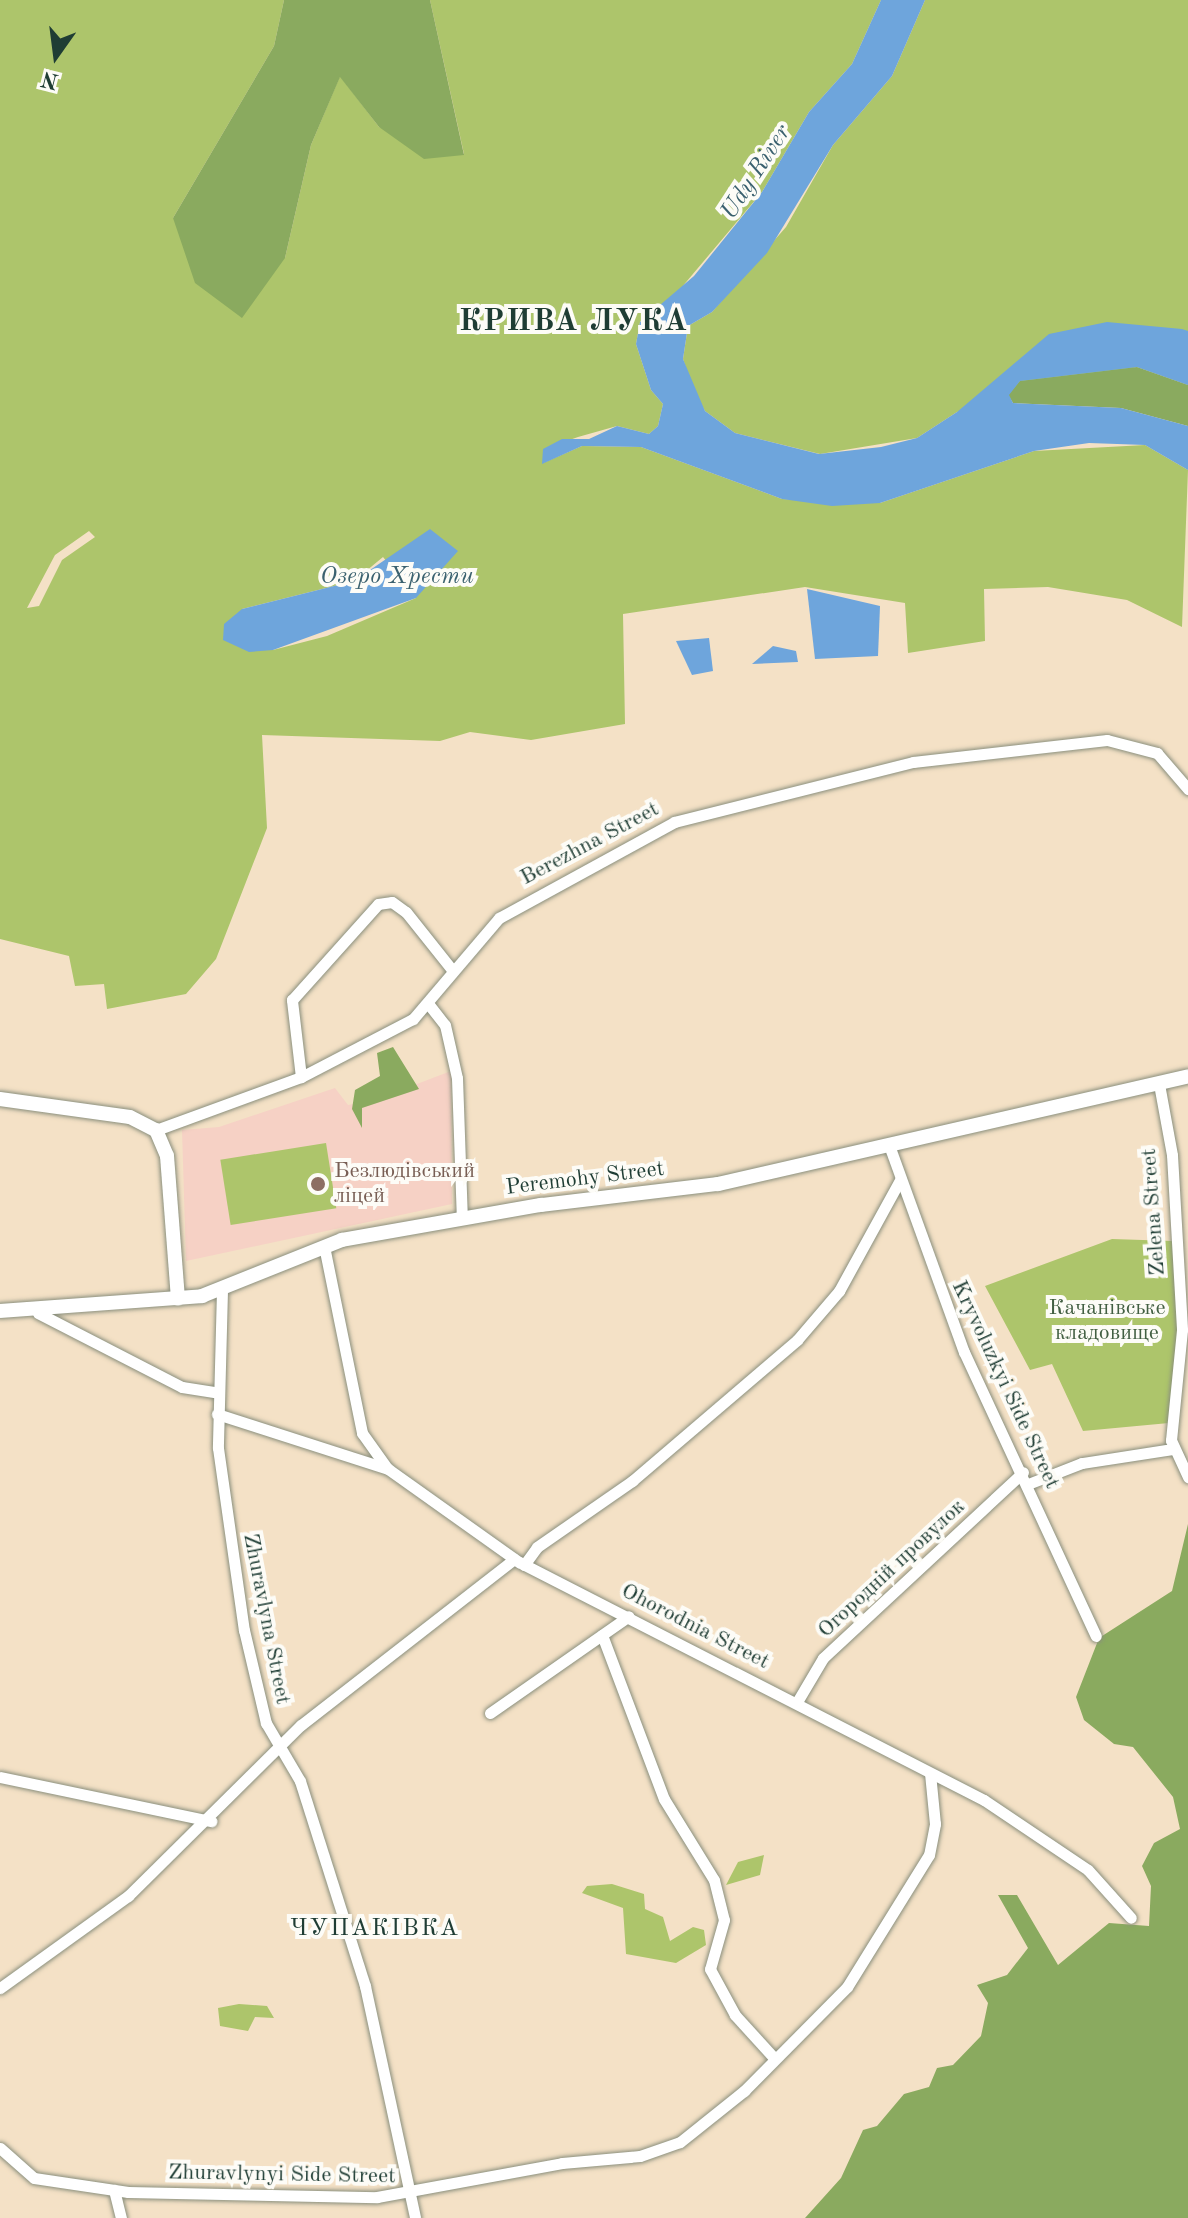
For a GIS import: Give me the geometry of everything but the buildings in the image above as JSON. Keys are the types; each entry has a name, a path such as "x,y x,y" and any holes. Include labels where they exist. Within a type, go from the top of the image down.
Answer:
{"street":[{"name":"Berezhna Street","path":"156,1130 301,1077 430,1006 483,933 523,901 653,830 720,809 920,761 1107,740 1149,749 1188,789"},
{"path":"301,1077 292,1000 378,904 389,901 406,912 453,971"},
{"path":"430,1006 445,1025 457,1078 462,1218"},
{"name":"Peremohy Street","path":"38,1313 178,1299 222,1290 324,1246 462,1218 703,1187 1188,1076"},
{"name":"Zelena Street","path":"1159,1084 1172,1155 1182,1330 1172,1449"},
{"path":"0,1099 130,1117 156,1130 167,1156 178,1299"},
{"name":"Kryvoluzkyi Side Street","path":"889,1145 959,1341 1026,1478 1096,1636"},
{"path":"0,1988 119,1904 211,1821 280,1744 537,1547 632,1481 797,1340 839,1291 900,1180"},
{"path":"324,1246 362,1433 388,1469"},
{"name":"Zhuravlyna Street","path":"222,1290 217,1414 244,1630 266,1723 300,1781 365,1986 413,2196 415,2218"},
{"path":"0,1311 38,1313 182,1387 219,1393"},
{"name":"Ohorodnia Street","path":"217,1414 388,1469 519,1562 797,1702 930,1773 1083,1866 1131,1918"},
{"path":"1026,1478 1082,1463 1172,1449 1188,1477"},
{"name":"Огородній провулок","path":"797,1702 823,1658 1026,1478"},
{"path":"490,1713 629,1616"},
{"path":"602,1635 664,1799 714,1880 724,1920 710,1969 735,2015 775,2059"},
{"name":"Zhuravlynyi Side Street","path":"0,2148 34,2178 114,2190 413,2196 562,2163 640,2156 680,2142 775,2059 838,1998 912,1888 934,1838 930,1773"},
{"path":"0,1777 211,1821"},
{"path":"114,2190 121,2218"}],"shaded area":[{"name":"Безлюдівський ліцей","path":"451,1071 452,1204 186,1261 182,1130 219,1127 335,1088 348,1105 375,1100"}],"green space":[{"path":"0,0 284,0 274,46 173,218 285,258 311,145 340,76 379,127 464,154 430,0 881,0 852,64 809,112 762,192 671,300 648,310 640,322 636,344 651,390 663,404 658,426 649,434 617,426 578,437 547,448 543,463 582,446 641,447 782,499 880,503 1034,451 1145,445 1188,470 1182,627 1127,600 1048,587 984,589 985,641 908,653 905,603 805,587 623,614 625,724 531,740 470,732 440,741 262,735 267,828 216,959 186,994 107,1009 104,984 75,986 69,956 0,939","holes":["89,531 95,537 62,560 39,606 27,608 55,555","383,557 416,598 327,636 273,650 242,609 354,581"]},
{"path":"284,0 430,0 464,155 424,159 379,127 340,77 311,145 285,258 242,318 195,283 173,218 274,46"},
{"path":"925,0 1188,0 1188,385 1137,367 957,412 917,438 820,454 735,433 705,411 693,389 683,359 688,326 712,312 786,227 833,145 892,76"},
{"path":"1137,367 1188,385 1188,426 1121,408 1013,403 1008,395 1020,381"},
{"path":"393,1047 419,1089 362,1108 362,1128 352,1109 355,1090 380,1076 377,1053"},
{"path":"326,1143 336,1208 231,1225 220,1160"},
{"name":"Качанівське кладовище","path":"1112,1239 1173,1241 1179,1337 1169,1423 1083,1431 1052,1364 1030,1370 985,1286"},
{"path":"1188,1524 1188,2218 805,2218 841,2178 863,2130 877,2126 904,2094 929,2087 937,2068 953,2065 981,2036 988,2003 977,1985 1007,1975 1028,1948 998,1895 1017,1895 1058,1965 1109,1923 1149,1926 1151,1886 1142,1866 1154,1843 1180,1829 1173,1797 1133,1747 1114,1744 1084,1720 1076,1697 1099,1638 1172,1591"},
{"path":"764,1855 760,1875 726,1885 738,1862"},
{"path":"612,1884 644,1894 645,1909 663,1917 670,1941 693,1927 704,1930 706,1945 676,1963 626,1954 623,1908 582,1893 587,1886"},
{"path":"239,2004 267,2006 274,2018 255,2017 248,2031 220,2026 218,2008"}],"water":[{"path":"881,0 925,0 892,76 833,145 767,253 712,312 688,326 683,359 705,411 735,433 819,454 881,447 917,438 957,412 1049,334 1107,322 1182,329 1188,331 1188,385 1137,367 1020,381 1009,395 1013,403 1121,408 1188,426 1188,470 1145,445 1089,443 1034,451 880,503 832,506 782,499 641,447 582,446 542,464 543,449 562,439 589,439 617,426 649,434 658,426 663,404 651,390 636,344 640,322 694,276 762,192 809,112 852,64"},
{"name":"Озеро Хрести","path":"430,529 458,551 416,598 273,650 249,652 223,640 224,624 242,609 354,581"},
{"path":"807,589 880,606 878,656 815,659"},
{"path":"709,638 713,671 692,675 676,641"},
{"path":"773,646 796,651 798,662 752,664"}],"place":[{"name":"Безлюдівський ліцей","path":"318,1184"}],"district":[{"name":"КРИВА ЛУКА","path":"574,322"},
{"name":"ЧУПАКІВКА","path":"375,1930"}],"water label":[{"name":"Udy River","path":"757,173"}]}
